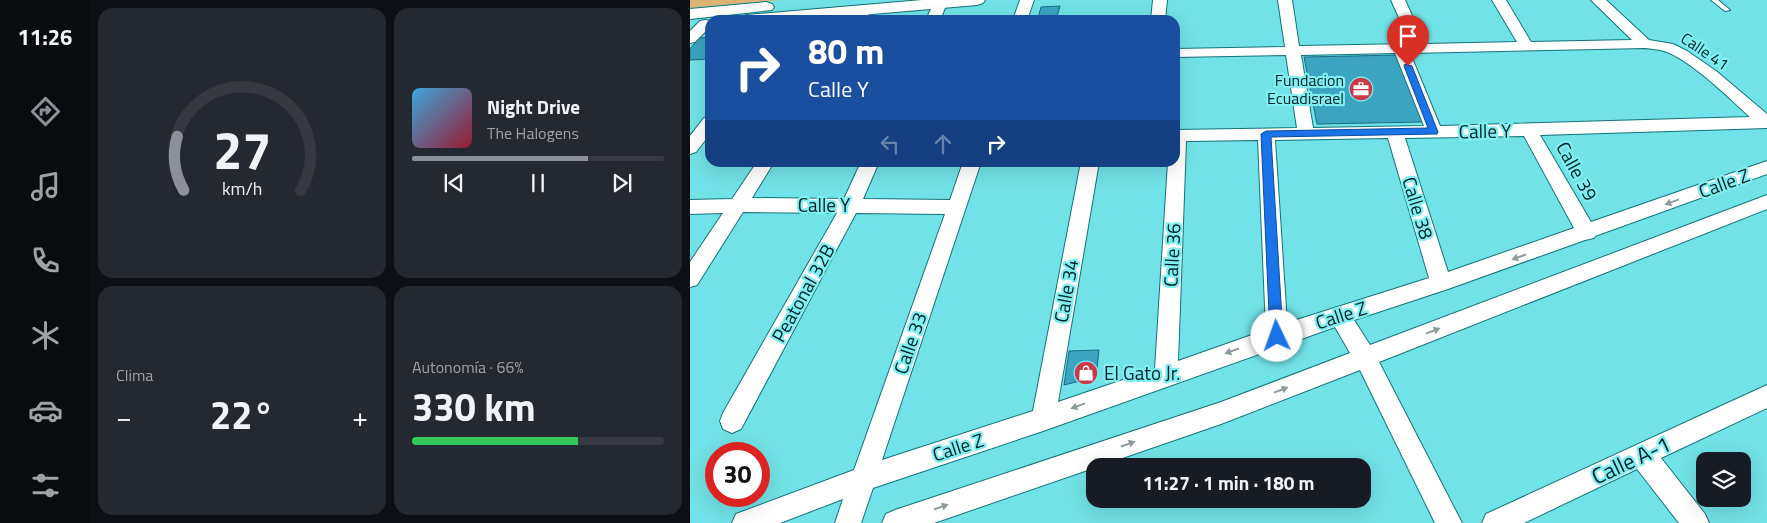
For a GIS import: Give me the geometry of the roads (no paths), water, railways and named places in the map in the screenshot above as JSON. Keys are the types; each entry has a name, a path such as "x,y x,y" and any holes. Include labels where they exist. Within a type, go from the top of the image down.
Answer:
{"street":[{"path":"690,14 840,0"},
{"path":"844,15 977,0"},
{"path":"1022,15 1027,0"},
{"path":"1158,15 1160,0"},
{"path":"1285,0 1295,51 1306,134"},
{"path":"1398,0 1420,49"},
{"path":"1499,0 1527,46"},
{"path":"1598,0 1645,44"},
{"path":"935,15 940,3"},
{"path":"690,39 702,24"},
{"name":"Calle 41","path":"1180,53 1645,44 1668,47 1682,54 1711,74 1766,122"},
{"path":"1401,49 1434,132"},
{"name":"Calle Y","path":"1180,136 1529,130 1766,122"},
{"path":"690,148 705,128"},
{"name":"Calle 39","path":"1529,130 1587,233"},
{"name":"Calle 38","path":"1395,132 1441,284"},
{"path":"1266,134 1277,336"},
{"path":"690,279 763,167"},
{"name":"Peatonal 32B","path":"732,421 851,205 868,167"},
{"name":"Calle 33","path":"848,523 970,167"},
{"name":"Calle 34","path":"1043,419 1089,167"},
{"name":"Calle 36","path":"1166,374 1175,167"},
{"name":"Calle Z","path":"745,523 863,478 1043,419 1277,336 1441,284 1767,167"},
{"name":"Calle Y","path":"690,207 851,205 957,207"},
{"name":"Calle Z","path":"894,523 1221,412 1763,208"},
{"path":"1340,316 1366,357 1449,523"},
{"name":"Calle A-1","path":"1495,523 1767,396"},
{"path":"1642,456 1696,523"}],"lane":[{"path":"1714,0 1727,10"}],"place":[{"name":"Fundacion Ecuadisrael","path":"1361,89"},
{"name":"El Gato Jr.","path":"1086,373"}]}
